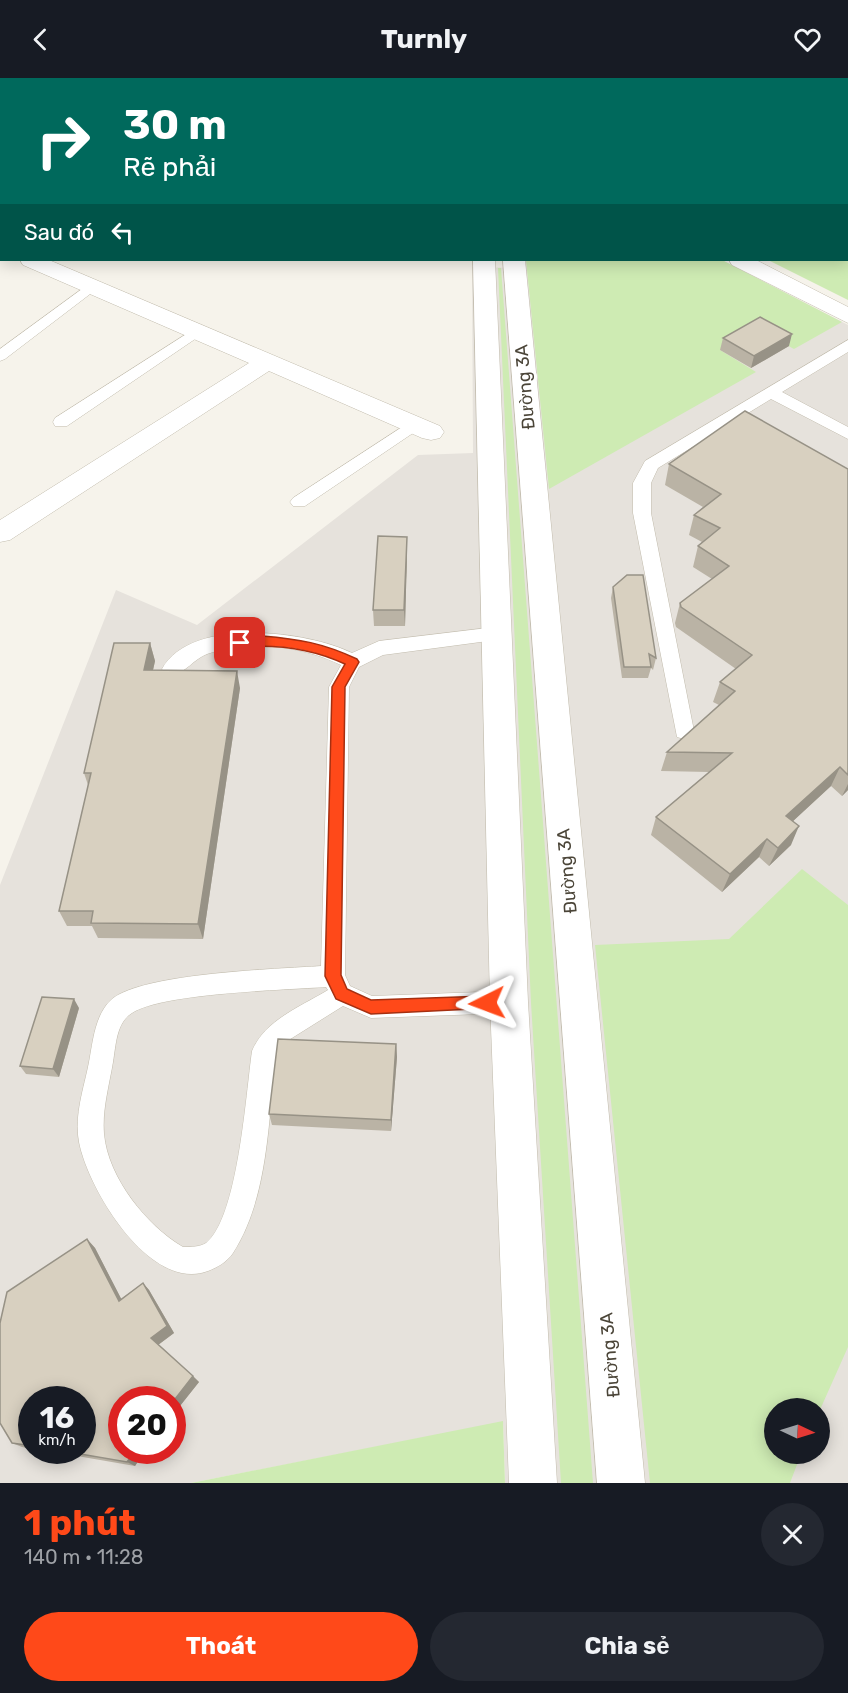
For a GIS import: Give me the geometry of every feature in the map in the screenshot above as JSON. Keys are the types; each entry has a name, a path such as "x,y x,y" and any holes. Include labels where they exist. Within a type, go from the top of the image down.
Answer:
{"street":[{"path":"33,261 199,330 422,428"},
{"name":"Đường 3A","path":"484,261 508,1002 533,1483"},
{"name":"Đường 3A","path":"514,261 621,1483"},
{"path":"742,261 848,316"},
{"path":"0,533 268,361"}],"lane":[{"path":"0,356 93,285"},
{"path":"61,422 199,330"},
{"path":"684,731 642,513 642,483 651,465 848,345"},
{"path":"771,392 848,434"},
{"path":"299,502 422,428"},
{"path":"337,985 339,687 352,662 379,648 496,634"},
{"path":"172,669 190,654 218,645 262,641 304,644 324,649 352,662"},
{"path":"337,985 275,1035 264,1051 243,1196 224,1243 207,1259 181,1261 154,1244 126,1210 100,1169 90,1119 110,1017 125,1003 144,996 213,986 337,985 371,1007 508,1002"}],"shaded area":[{"path":"526,261 724,261 848,325 848,1483 505,1483 503,1422 191,1483 0,1483 0,885 116,590 197,625 418,455 473,453 472,267 526,268"}],"green space":[{"path":"526,261 724,261 842,322 794,349 757,329 720,350 756,372 549,489"},
{"path":"770,261 848,261 848,300"},
{"path":"498,268 501,268 593,1483 561,1483 531,1003"},
{"path":"802,869 848,905 848,1347 825,1398 764,1398 764,1464 797,1464 790,1483 650,1483 595,945 729,939"},
{"path":"503,1421 505,1483 191,1483"}],"building":[{"path":"760,317 792,334 754,356 723,338"},
{"path":"745,411 848,469 848,775 840,767 786,816 799,826 778,848 767,839 730,874 656,817 732,753 667,752 735,691 720,682 752,655 681,607 680,603 729,566 698,546 720,528 694,515 721,494 669,464"},
{"path":"378,536 407,537 404,610 373,610"},
{"path":"627,575 643,575 656,658 649,654 651,667 624,667 613,587"},
{"path":"114,643 150,643 144,670 237,671 198,924 91,923 93,911 59,911 91,773 84,773"},
{"path":"42,997 74,999 53,1069 20,1066"},
{"path":"278,1039 396,1044 391,1120 269,1114"},
{"path":"87,1239 119,1301 143,1283 167,1326 151,1338 193,1376 185,1386 108,1386 108,1459 96,1457 96,1386 18,1386 18,1444 12,1443 0,1423 0,1323 7,1292"}],"route":[{"path":"240,643 262,641 304,644 324,649 352,662 339,687 333,976 342,994 371,1007 487,1003"}]}
